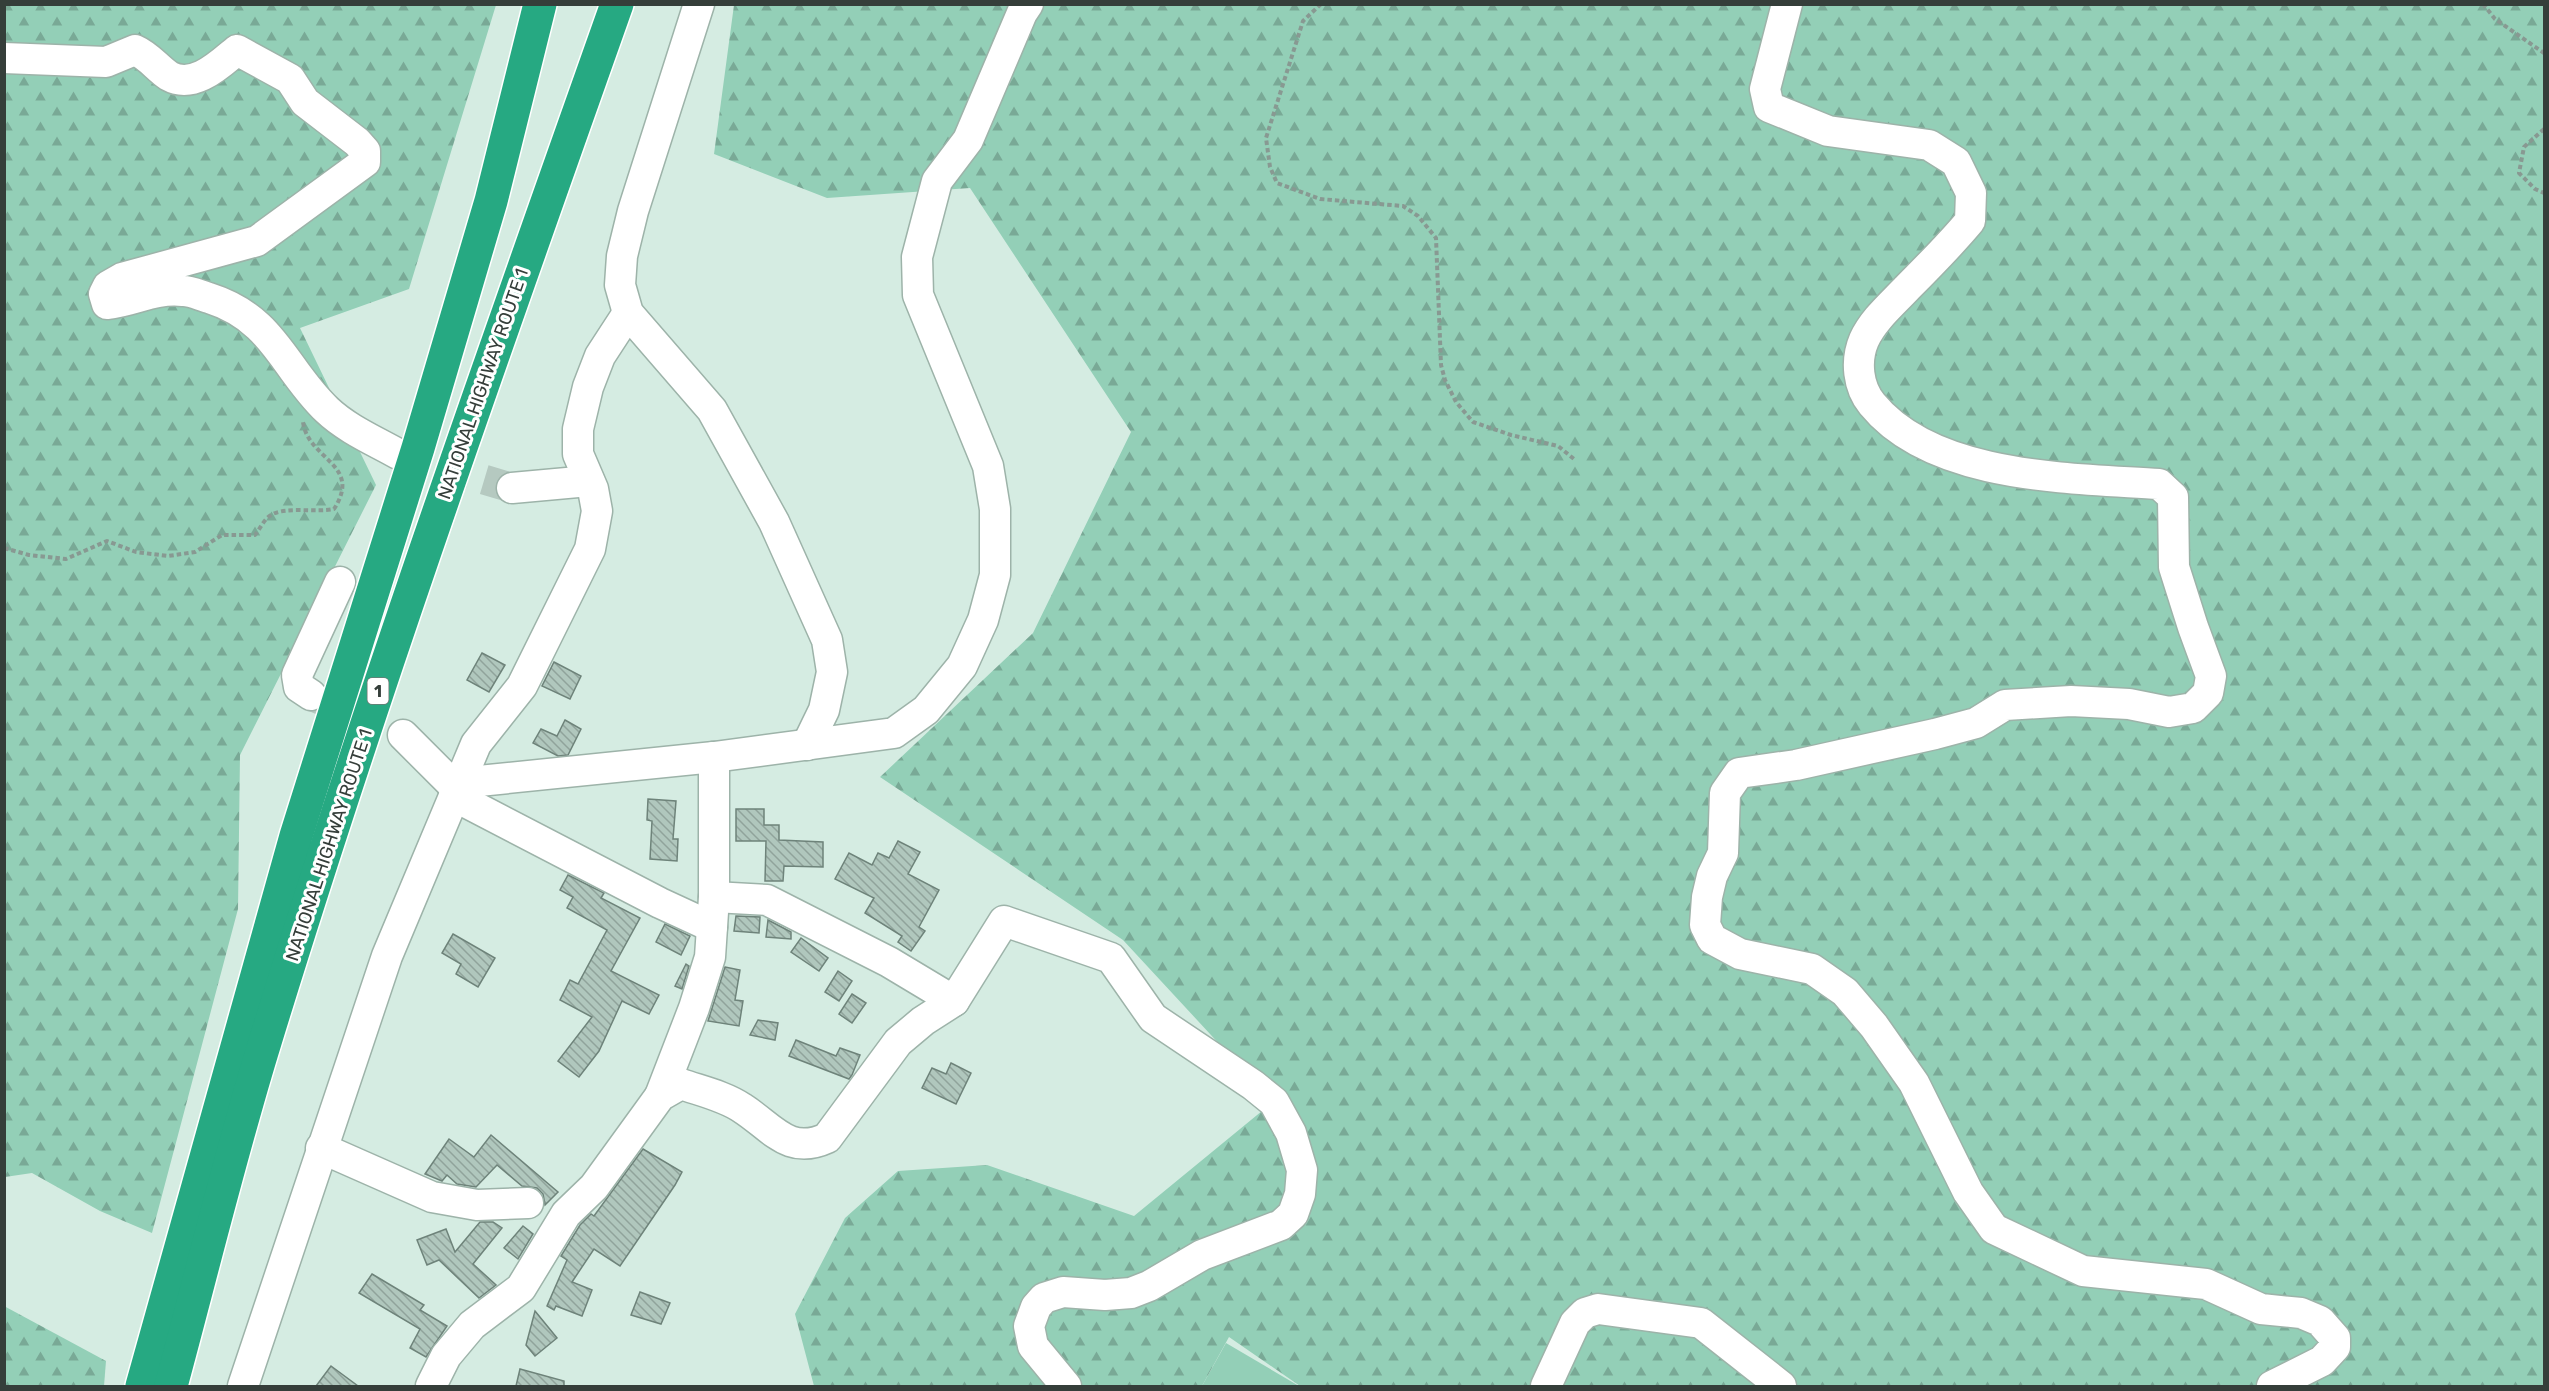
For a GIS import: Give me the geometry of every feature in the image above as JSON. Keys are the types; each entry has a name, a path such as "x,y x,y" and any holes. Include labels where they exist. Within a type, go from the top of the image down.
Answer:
{"highway":[{"name":"NATIONAL HIGHWAY ROUTE 1","path":"142,1386 296,836 418,448 491,201 540,4"},
{"name":"NATIONAL HIGHWAY ROUTE 1","path":"171,1386 264,1045 364,734 465,434 617,4"}],"street":[{"path":"699,4 633,211 622,256 620,285 628,313 712,410 774,522 827,640 832,672 824,710 807,745"},
{"path":"457,790 894,733 926,710 962,666 983,620 995,575 995,509 987,466 918,295 917,256 937,181 968,140 1028,4"},
{"path":"1787,4 1765,89 1770,107 1828,132 1929,145 1956,162 1971,193 1970,221 1879,316 1864,340 1858,362 1864,394 1886,421 1916,440 1961,459 2017,472 2159,484 2173,497 2174,567 2211,676 2208,693 2193,708 2169,712 2129,704 2071,700 2005,705 1976,723 1935,734 1796,765 1738,773 1725,793 1723,853 1712,876 1707,897 1705,925 1712,939 1740,954 1812,969 1845,992 1874,1026 1914,1083 1968,1192 1994,1229 2083,1271 2206,1284 2261,1309 2301,1313 2320,1321 2336,1338 2336,1347 2322,1361 2272,1386"},
{"path":"4,58 106,62 135,50 145,54 169,75 181,80 197,78 211,71 237,50 290,79 305,102 357,142 365,151 365,162 257,241 122,278 108,286 104,294 107,304 121,303 159,290 186,291 217,301 242,313 260,326 307,388 328,411 398,454"},
{"path":"243,1386 387,956 476,744 522,686 590,549 597,511 590,481 578,454 578,429 588,387 600,356 628,313"},
{"path":"512,488 590,481"},
{"path":"311,696 299,687 297,675 340,582"},
{"path":"403,735 457,790 660,903 712,927"},
{"path":"431,1386 446,1356 472,1325 521,1288 566,1214 594,1187 660,1096 694,1008 710,957 714,897 714,757"},
{"path":"714,897 767,900 890,962 954,1001"},
{"path":"660,1096 681,1084 709,1093 741,1107 777,1135 795,1143 812,1145 827,1138 898,1042 923,1021 954,1001 1004,921 1111,958 1153,1018 1253,1085 1274,1102 1290,1133 1302,1170 1300,1194 1293,1214 1281,1225 1202,1255 1149,1286 1131,1293 1106,1295 1063,1292 1044,1298 1036,1307 1029,1326 1033,1346 1066,1386"},
{"path":"321,1148 432,1197 477,1204 528,1203"},
{"path":"1545,1386 1575,1323 1585,1314 1598,1310 1701,1323 1781,1386"}],"path":[{"path":"1321,4 1303,21 1266,138 1270,167 1277,183 1320,199 1403,206 1418,216 1436,238 1441,365 1445,380 1456,402 1473,422 1511,435 1558,446 1574,459"},
{"path":"2483,4 2494,19 2544,53"},
{"path":"2544,129 2524,147 2519,173 2535,189 2544,193"},
{"path":"4,548 29,555 66,559 107,541 136,552 168,556 195,552 222,535 255,535 268,516 283,511 318,512 334,509 342,496 344,482 335,466 308,439 303,424 307,388"}],"green space":[{"path":"4,5 496,5 409,289 300,328 376,485 240,755 238,909 152,1233 100,1211 32,1173 5,1177"},
{"path":"734,5 2544,5 2544,1386 1300,1386 1229,1337 1202,1386 814,1386 795,1314 845,1218 898,1171 987,1165 1134,1216 1273,1102 1123,940 880,777 1033,633 1131,432 970,188 827,198 714,154"},
{"path":"4,1306 106,1361 104,1386 5,1386"},
{"path":"1226,1343 1299,1386 1202,1386"}],"building":[{"path":"482,653 505,665 489,692 467,680"},
{"path":"554,662 581,676 570,699 542,686"},
{"path":"565,720 581,729 568,755 558,756 533,743 541,729 557,736"},
{"path":"648,799 676,801 673,839 678,839 677,861 650,859 652,821 647,820"},
{"path":"736,809 764,809 764,825 779,825 779,840 823,842 823,867 784,866 783,881 765,881 766,841 736,841"},
{"path":"898,841 920,852 908,874 939,890 919,927 925,931 911,951 898,942 902,936 865,913 874,898 835,879 849,853 872,865 878,853 889,858"},
{"path":"568,875 604,893 601,898 640,918 611,971 659,995 649,1014 622,1001 599,1051 579,1077 558,1061 592,1017 560,1000 570,980 578,984 607,930 567,908 573,897 560,890"},
{"path":"736,916 760,917 759,933 734,931"},
{"path":"768,920 791,932 791,939 766,937"},
{"path":"665,924 690,936 681,955 656,942"},
{"path":"453,934 495,958 478,987 456,974 461,964 442,953"},
{"path":"801,938 828,958 819,971 791,952"},
{"path":"686,964 689,966 682,989 675,986"},
{"path":"725,967 740,970 735,1000 743,1001 739,1026 708,1021"},
{"path":"838,971 852,981 839,1001 825,992"},
{"path":"852,994 866,1003 852,1023 839,1014"},
{"path":"758,1020 778,1023 775,1040 750,1035"},
{"path":"796,1040 836,1056 840,1048 860,1055 852,1075 849,1079 789,1056"},
{"path":"951,1063 971,1073 956,1104 922,1088 932,1068 946,1074"},
{"path":"491,1135 558,1192 545,1205 543,1194 537,1188 522,1186 497,1165 476,1187 457,1184 447,1175 442,1181 425,1174 449,1139 474,1157"},
{"path":"643,1149 682,1172 675,1185 620,1266 594,1249 572,1282 592,1290 582,1316 556,1306 554,1310 547,1306 567,1260 561,1256 580,1225 591,1214 594,1216"},
{"path":"480,1222 493,1222 502,1228 473,1264 496,1285 479,1298 439,1260 427,1265 417,1240 446,1229 455,1252"},
{"path":"523,1226 533,1234 518,1259 504,1248"},
{"path":"372,1274 424,1305 420,1310 447,1326 426,1357 410,1348 420,1329 359,1293"},
{"path":"640,1292 670,1303 661,1324 631,1315"},
{"path":"535,1311 557,1338 535,1356 526,1345"},
{"path":"331,1366 358,1386 316,1386"},
{"path":"520,1369 564,1381 564,1386 516,1386"}],"tunnel":[{"path":"398,454 512,488"},
{"path":"314,697 403,735"}]}
